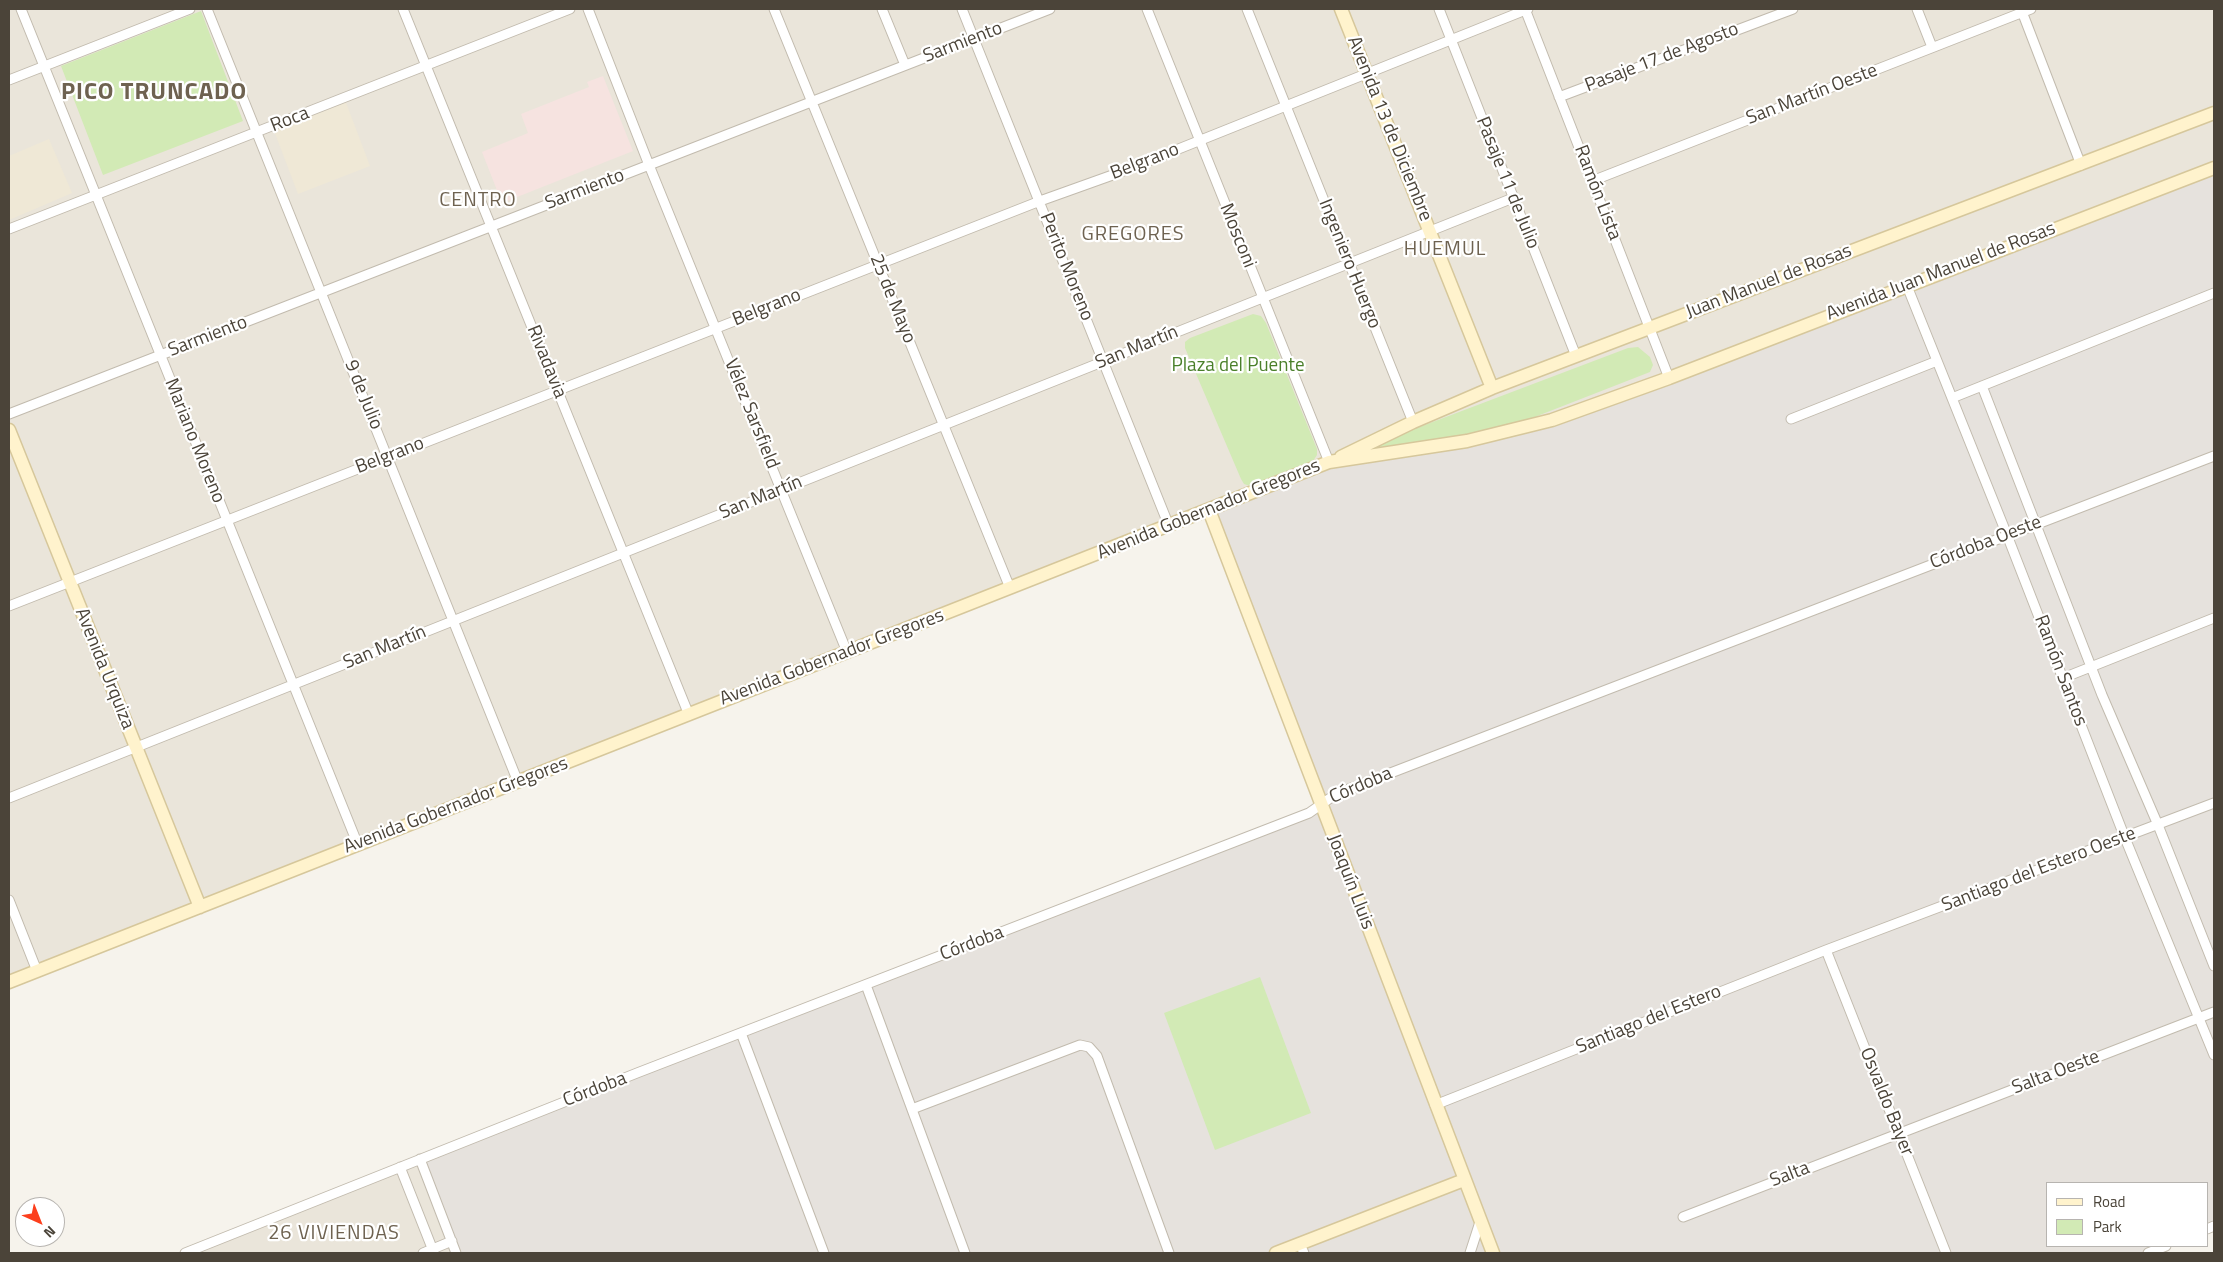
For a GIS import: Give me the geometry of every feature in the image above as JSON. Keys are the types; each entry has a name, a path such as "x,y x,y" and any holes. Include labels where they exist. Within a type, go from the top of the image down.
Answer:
{"street":[{"name":"Mariano Moreno","path":"21,9 358,845"},
{"path":"9,80 190,9"},
{"name":"9 de Julio","path":"208,9 518,782"},
{"name":"Rivadavia","path":"403,9 689,715"},
{"name":"Roca","path":"9,228 570,9"},
{"name":"Vélez Sarsfield","path":"588,9 649,165 847,652"},
{"name":"25 de Mayo","path":"774,9 1010,588"},
{"path":"882,9 905,65"},
{"name":"Perito Moreno","path":"962,9 1169,526"},
{"name":"Sarmiento","path":"9,414 1050,9"},
{"name":"Mosconi","path":"1147,9 1329,462"},
{"name":"Ingeniero Huergo","path":"1247,9 1412,422"},
{"name":"Avenida 13 de Diciembre","path":"1341,9 1492,388"},
{"name":"Pasaje 11 de Julio","path":"1439,9 1576,356"},
{"name":"Belgrano","path":"9,606 878,264 1040,201 1121,172 1526,9"},
{"name":"Ramón Lista","path":"1526,9 1669,378"},
{"name":"Pasaje 17 de Agosto","path":"1559,97 1793,9"},
{"path":"1917,9 1932,48"},
{"path":"2025,10 2081,166"},
{"name":"San Martín Oeste","path":"1592,181 2025,10"},
{"name":"Juan Manuel de Rosas","path":"1329,462 1412,422 1492,388 1649,327 2081,166 2214,113"},
{"name":"Avenida Juan Manuel de Rosas","path":"1669,378 2214,168"},
{"name":"San Martín","path":"9,798 1513,198"},
{"name":"Ramón Santos","path":"1907,286 2007,535 2125,838 2214,1055"},
{"path":"1952,398 2214,293"},
{"path":"1791,419 1937,361"},
{"name":"Avenida Gobernador Gregores","path":"9,982 1329,462 1433,448 1510,431 1552,420 1669,378"},
{"name":"Ramón Santos","path":"1982,386 2091,666 2158,825 2214,966"},
{"name":"Avenida Urquiza","path":"9,430 200,907"},
{"name":"Córdoba Oeste","path":"1758,631 2214,456"},
{"name":"Joaquín Lluis","path":"1209,510 1265,652 1320,804 1493,1253"},
{"path":"2063,678 2214,618"},
{"name":"Córdoba","path":"184,1253 205,1250 420,1159 1308,813 1320,804 1345,791 1758,631"},
{"name":"Santiago del Estero Oeste","path":"1864,935 2214,803"},
{"path":"9,900 37,971"},
{"name":"Santiago del Estero","path":"1435,1104 1864,935"},
{"name":"Osvaldo Bayer","path":"1826,950 1946,1253"},
{"path":"866,985 965,1253"},
{"name":"Salta Oeste","path":"1898,1134 2214,1012"},
{"path":"741,1033 824,1253"},
{"path":"912,1109 1080,1045 1089,1047 1097,1056 1169,1253"},
{"name":"Salta","path":"1683,1217 1898,1134"},
{"path":"420,1159 456,1253"},
{"path":"400,1167 433,1251"},
{"path":"1276,1253 1302,1248 1464,1180"},
{"path":"1470,1253 1480,1222"},
{"path":"423,1253 433,1251 452,1242"},
{"path":"2148,1253 2163,1247"}],"shaded area":[{"path":"9,9 2214,9 2214,168 1552,420 1329,462 9,982"},
{"path":"603,76 633,151 502,203 482,152 528,133 521,114 589,87 587,82"},
{"path":"345,100 370,166 298,194 273,128"},
{"path":"49,139 72,193 9,220 9,156"},
{"path":"2214,168 2214,1226 2208,1229 2208,1182 2046,1182 2046,1247 2163,1247 2148,1253 456,1253 420,1159 1320,804 1209,510 1329,462 1510,431"},
{"path":"420,1159 456,1253 185,1253"}],"green space":[{"path":"201,11 243,121 103,175 61,66"},
{"name":"Plaza del Puente","path":"1253,314 1261,316 1266,323 1317,449 1317,455 1313,461 1305,465 1250,486 1244,484 1241,479 1185,348 1185,342 1190,338"},
{"path":"1638,347 1650,357 1653,365 1650,372 1527,420 1484,432 1370,452 1372,445 1628,348"},
{"path":"1260,977 1311,1113 1215,1150 1164,1013"}],"district":[{"name":"PICO TRUNCADO","path":"154,93"},
{"name":"CENTRO","path":"478,201"},
{"name":"GREGORES","path":"1133,235"},
{"name":"HUEMUL","path":"1445,250"},
{"name":"26 VIVIENDAS","path":"334,1234"}]}
